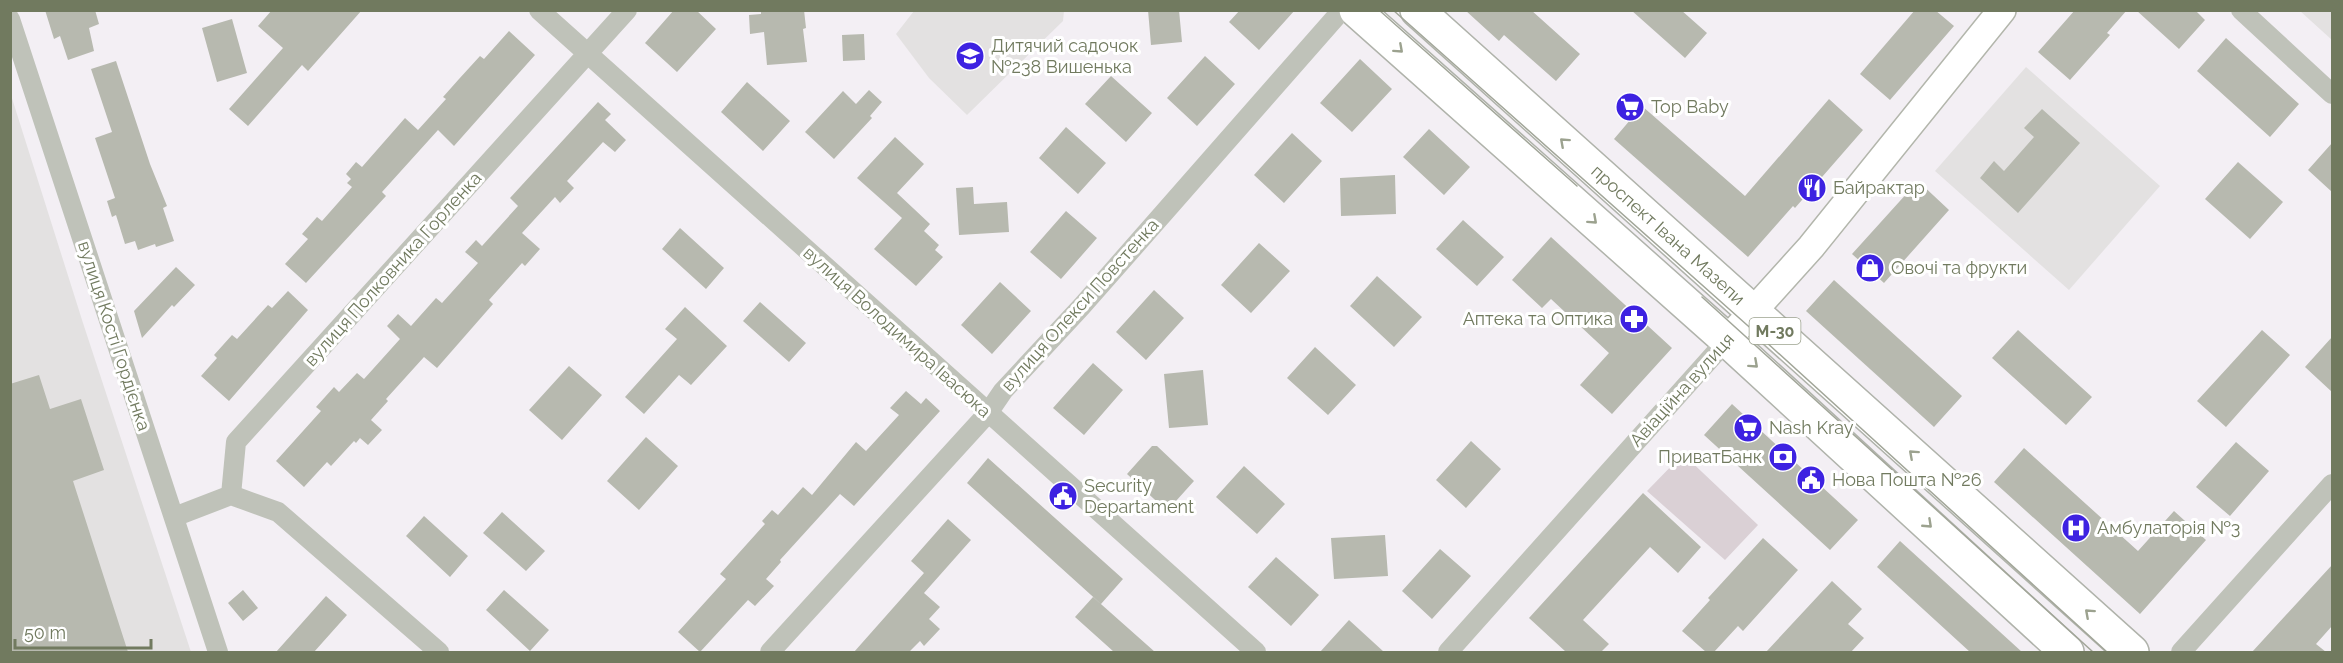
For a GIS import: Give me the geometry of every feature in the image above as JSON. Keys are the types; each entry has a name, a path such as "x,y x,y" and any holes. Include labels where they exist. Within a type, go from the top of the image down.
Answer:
{"highway":[{"name":"М-30","path":"1356,10 1727,340 2067,652"},
{"name":"проспект Івана Мазепи","path":"1417,10 2132,652"}],"street":[{"name":"вулиця Володимира Івасюка","path":"539,10 1256,652"},
{"name":"вулиця Полковника Горленка","path":"231,495 236,442 588,56 627,10"},
{"name":"вулиця Олекси Повстенка","path":"770,652 1082,306 1342,10"},
{"name":"Авіаційна вулиця","path":"1448,652 1811,247 2002,10"},
{"path":"2241,10 2332,94"},
{"name":"вулиця Кості Гордієнка","path":"10,19 218,652"},
{"path":"2181,652 2332,484"},
{"path":"174,517 231,495 278,512 440,652"}],"shaded area":[{"name":"Дитячий садочок №238 Вишенька","path":"914,11 1064,11 1063,21 967,115 929,78 896,34"},
{"path":"2300,11 2332,11 2332,40"},
{"path":"2026,67 2160,186 2069,290 1935,171"},
{"path":"10,92 83,323 191,652 11,652"},
{"path":"1683,454 1758,525 1725,560 1647,491"}],"building":[{"path":"45,10 95,10 99,24 89,28 94,51 68,60 60,36 54,39"},
{"path":"272,10 362,10 308,71 302,65 248,126 229,109 283,48 258,26"},
{"path":"674,10 696,10 716,29 677,72 645,43"},
{"path":"804,10 806,28 803,29 807,62 767,65 764,32 750,34 749,15 761,14 761,12"},
{"path":"1148,10 1179,10 1182,42 1151,45"},
{"path":"1240,10 1295,10 1259,50 1229,22"},
{"path":"1465,10 1531,10 1580,54 1556,81 1504,35 1499,41"},
{"path":"1631,10 1681,10 1707,33 1685,58"},
{"path":"1915,10 1935,10 1954,26 1890,100 1860,74"},
{"path":"2075,10 2127,10 2107,33 2110,35 2070,80 2038,52"},
{"path":"2136,10 2195,10 2205,20 2179,49"},
{"path":"232,19 247,73 217,82 202,28"},
{"path":"509,31 535,55 454,146 438,130 382,192 386,196 306,283 285,264 308,239 302,234 317,217 322,221 352,187 347,183 351,179 346,174 356,162 362,167 405,118 418,130 446,99 443,97 480,56 484,59"},
{"path":"864,34 865,60 843,61 842,35"},
{"path":"2226,38 2299,104 2270,137 2197,71"},
{"path":"1205,56 1235,84 1197,126 1167,98"},
{"path":"1360,59 1392,89 1352,132 1320,103"},
{"path":"116,61 150,164 167,206 163,208 174,241 138,250 135,241 125,244 116,215 112,217 107,201 115,198 95,138 112,132 91,69"},
{"path":"1111,76 1152,113 1126,142 1085,104"},
{"path":"747,82 790,121 763,151 721,112"},
{"path":"869,90 882,102 870,116 872,118 834,159 805,132 843,91 856,104"},
{"path":"1829,99 1863,130 1795,208 1793,206 1748,257 1614,139 1642,106 1745,196"},
{"path":"598,102 611,114 605,120 626,140 615,152 603,142 567,181 574,188 560,203 555,197 522,233 540,249 525,266 522,263 489,300 493,304 437,368 424,357 386,399 388,401 371,420 382,430 368,445 360,438 356,443 354,441 331,466 327,462 304,487 276,461 321,411 316,407 334,387 339,392 357,373 364,379 400,339 387,326 398,314 411,326 436,298 442,303 478,263 465,252 476,240 482,246 518,206 510,198"},
{"path":"2042,109 2080,143 2018,213 1980,178 1994,161 2004,171 2034,137 2024,128"},
{"path":"1066,127 1106,163 1078,194 1039,158"},
{"path":"1429,129 1470,167 1444,195 1403,157"},
{"path":"1292,133 1322,161 1284,203 1254,175"},
{"path":"895,137 924,164 897,193 930,224 924,231 939,245 935,250 943,257 916,286 874,249 902,218 857,178"},
{"path":"2332,143 2332,192 2308,170"},
{"path":"2238,162 2283,202 2250,239 2205,199"},
{"path":"1395,175 1396,214 1341,216 1340,178"},
{"path":"1918,181 1949,210 1884,283 1852,254"},
{"path":"973,187 974,204 1007,202 1009,232 959,235 956,188"},
{"path":"1066,211 1097,238 1061,279 1030,252"},
{"path":"1463,220 1504,257 1477,286 1436,249"},
{"path":"680,228 724,268 706,289 662,249"},
{"path":"1551,237 1672,348 1612,414 1580,385 1609,353 1551,299 1542,308 1512,280"},
{"path":"1259,243 1290,271 1251,313 1221,285"},
{"path":"176,267 195,285 174,307 172,305 142,338 134,311"},
{"path":"1377,276 1422,317 1394,347 1350,306"},
{"path":"1834,280 1962,396 1934,427 1806,311"},
{"path":"1000,282 1031,311 992,354 961,325"},
{"path":"1154,290 1184,318 1146,360 1116,332"},
{"path":"288,291 308,310 229,401 201,376 217,358 214,355 232,335 237,339 268,305 272,308"},
{"path":"760,302 806,343 789,362 743,321"},
{"path":"685,307 727,346 691,385 679,375 644,414 625,397 677,339 665,329"},
{"path":"2018,330 2092,397 2066,425 1992,358"},
{"path":"2262,330 2290,355 2226,427 2197,401"},
{"path":"2332,337 2332,392 2305,367"},
{"path":"1315,347 1356,385 1328,415 1287,378"},
{"path":"1093,363 1123,390 1084,435 1053,408"},
{"path":"569,366 602,395 562,440 529,410"},
{"path":"1203,370 1208,425 1169,428 1164,374"},
{"path":"39,375 50,409 81,399 104,470 73,481 128,652 10,652 10,384"},
{"path":"906,391 921,404 926,398 940,411 854,506 840,494 780,560 781,562 766,579 774,586 755,606 748,600 700,652 678,632 726,579 720,574 765,524 762,521 772,510 778,515 803,487 812,495 856,442 866,451 899,415 890,408"},
{"path":"1732,404 1858,520 1830,550 1704,435"},
{"path":"646,437 678,466 639,510 607,481"},
{"path":"1471,441 1501,469 1466,508 1436,480"},
{"path":"2236,442 2269,471 2230,516 2196,487"},
{"path":"1152,446 1157,446 1194,481 1167,511 1127,474"},
{"path":"2024,448 2138,551 2174,511 2206,540 2140,614 1994,482"},
{"path":"988,458 1123,579 1101,604 967,483"},
{"path":"1244,466 1285,504 1257,534 1216,497"},
{"path":"1643,493 1701,547 1678,573 1650,547 1583,620 1609,644 1601,652 1566,652 1529,618"},
{"path":"502,512 545,551 526,571 483,533"},
{"path":"424,516 468,556 450,577 406,536"},
{"path":"948,519 971,540 924,593 940,607 929,619 940,629 924,646 920,641 909,652 854,652 924,573 911,561"},
{"path":"1385,535 1388,576 1334,579 1331,538"},
{"path":"1763,538 1798,570 1743,631 1738,626 1714,652 1706,652 1682,631 1710,600 1708,598"},
{"path":"1900,541 2022,652 1970,652 1877,567"},
{"path":"1440,549 1471,576 1432,619 1402,591"},
{"path":"1276,557 1319,595 1291,626 1248,587"},
{"path":"2332,565 2332,626 2316,644 2326,652 2252,652"},
{"path":"1832,581 1862,609 1848,624 1864,638 1851,652 1766,652"},
{"path":"243,590 258,608 243,621 228,603"},
{"path":"504,590 549,630 530,651 486,610"},
{"path":"326,596 347,615 314,652 276,652"},
{"path":"1093,597 1155,652 1114,652 1075,617"},
{"path":"1349,620 1384,652 1320,652"}],"tram line":[{"path":"1379,10 1577,186"},
{"path":"1393,10 1765,341 2107,652"},
{"path":"1702,297 2093,652"}],"place":[{"name":"Дитячий садочок №238 Вишенька","path":"970,56"},
{"name":"Top Baby","path":"1630,107"},
{"name":"Байрактар","path":"1812,188"},
{"name":"Овочі та фрукти","path":"1870,268"},
{"name":"Аптека та Оптика","path":"1634,319"},
{"name":"Nash Kray","path":"1748,428"},
{"name":"ПриватБанк","path":"1783,457"},
{"name":"Нова Пошта №26","path":"1811,480"},
{"name":"Security Departament","path":"1063,496"},
{"name":"Амбулаторія №3","path":"2076,528"}]}
